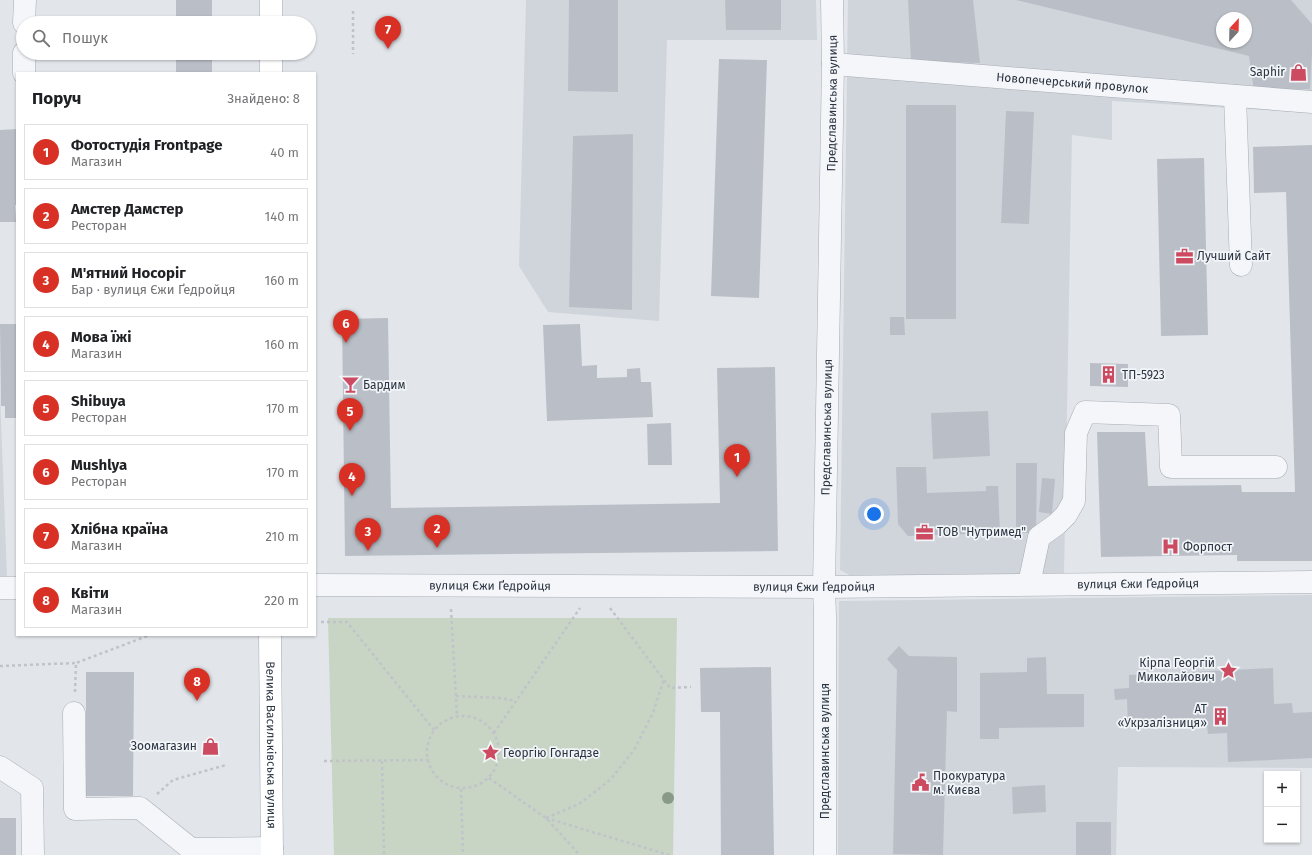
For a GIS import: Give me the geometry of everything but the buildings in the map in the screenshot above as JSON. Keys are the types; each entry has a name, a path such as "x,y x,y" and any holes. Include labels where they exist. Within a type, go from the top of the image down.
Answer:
{"main road":[{"path":"271,0 271,16"},
{"path":"270,72 271,60"},
{"name":"Велика Васильківська вулиця","path":"270,636 272,851"}],"street":[{"path":"24,16 25,0"},
{"name":"Предславинська вулиця","path":"825,855 824,587 833,64 832,0"},
{"path":"24,60 24,72"},
{"name":"Новопечерський провулок","path":"833,64 1312,102"},
{"path":"1235,96 1241,265"},
{"path":"1029,584 1039,537 1057,524 1066,514 1074,500 1076,433 1085,412 1169,415 1171,467 1276,467"},
{"name":"вулиця Єжи Ґедройця","path":"316,585 824,587 1312,582"},
{"path":"0,588 16,588"},
{"path":"74,713 75,809 140,808 191,849 272,851"},
{"path":"0,768 32,788 32,855"}],"path":[{"path":"352,11 353,54"},
{"path":"494,733 580,607"},
{"path":"610,608 670,688 691,687"},
{"path":"451,609 457,716"},
{"path":"321,622 347,622 434,730"},
{"path":"0,666 76,663 147,636"},
{"path":"74,713 76,663"},
{"path":"546,818 579,804 610,780 634,750 653,713 664,679"},
{"path":"456,696 500,698 516,701"},
{"path":"457,716 468,716 487,724 494,733 499,744 500,756 496,768 489,778 481,784 471,788 461,789 443,783 436,777 428,760 427,750 429,739 434,730 448,719 457,716"},
{"path":"324,761 428,760"},
{"path":"382,761 384,855"},
{"path":"140,808 173,780 226,765"},
{"path":"489,778 546,818 577,852 577,855"},
{"path":"461,789 463,855"},
{"path":"546,818 669,855"}],"shaded area":[{"path":"526,0 816,0 817,40 667,40 659,321 548,312 519,266"},
{"path":"848,0 1312,0 1312,113 1112,101 1112,140 1072,135 1064,575 851,576 840,570"},
{"path":"0,394 7,576 0,576"},
{"path":"1312,595 1312,768 1118,767 1116,855 838,855 839,601"}],"green space":[{"path":"328,618 677,618 673,855 334,855"}],"place":[{"name":"Хлібна країна","path":"388,49"},
{"name":"Saphir","path":"1298,72"},
{"name":"Лучший Сайт","path":"1184,256"},
{"name":"Mushlya","path":"346,343"},
{"name":"ТП-5923","path":"1109,375"},
{"name":"Бардим","path":"350,385"},
{"name":"Shibuya","path":"350,431"},
{"name":"Фотостудія Frontpage","path":"737,477"},
{"name":"Мова їжі","path":"352,496"},
{"name":"ТОВ \"Нутримед\"","path":"924,532"},
{"name":"Форпост","path":"1170,547"},
{"name":"Амстер Дамстер","path":"437,548"},
{"name":"М'ятний Носоріг","path":"368,551"},
{"name":"Кірпа Георгій Миколайович","path":"1228,670"},
{"name":"Квіти","path":"197,701"},
{"name":"АТ «Укрзалізниця»","path":"1220,716"},
{"name":"Зоомагазин","path":"210,746"},
{"name":"Георгію Гонгадзе","path":"490,753"},
{"name":"Прокуратура м. Києва","path":"920,783"}]}
